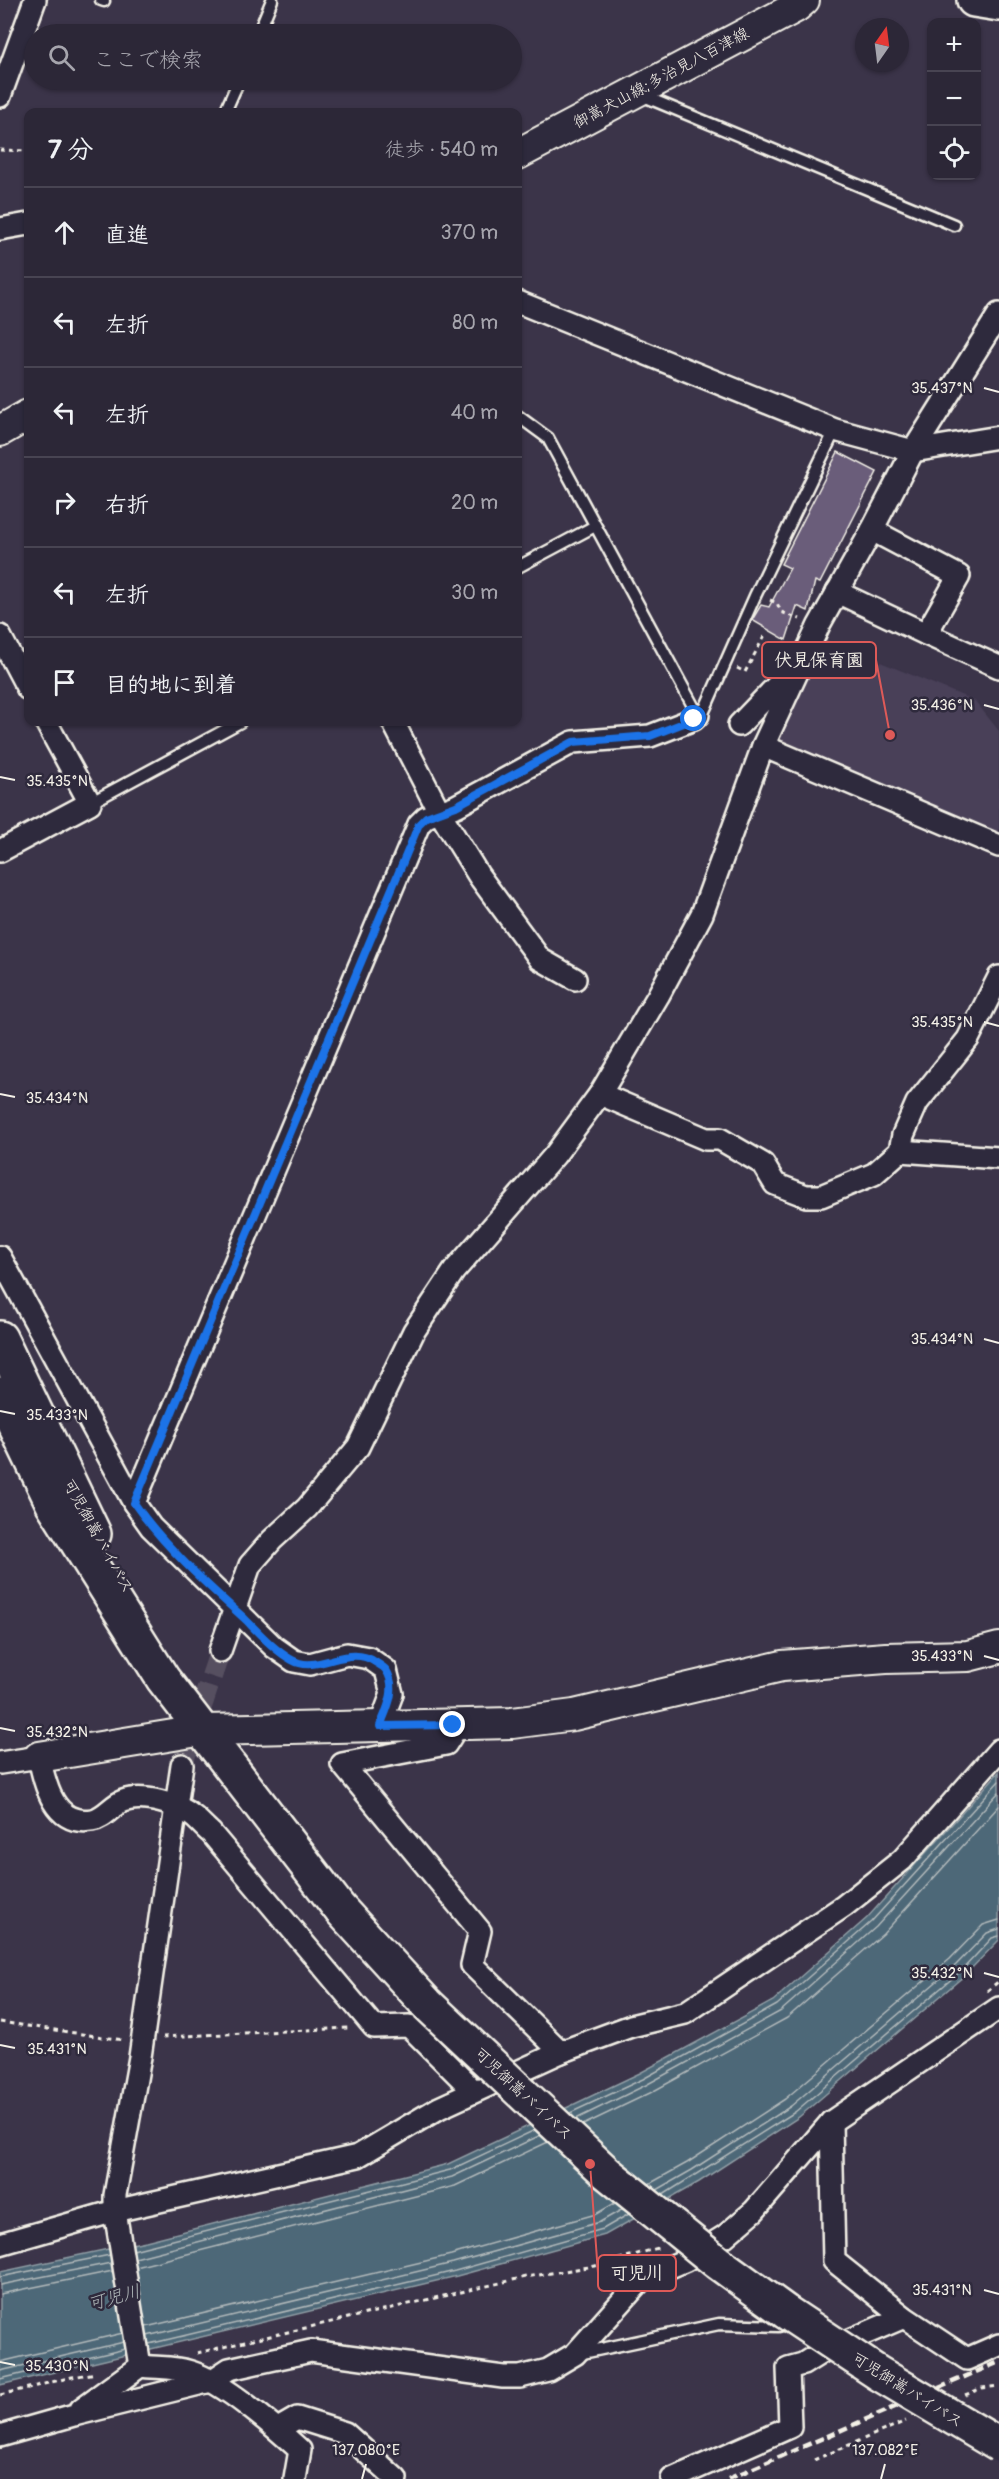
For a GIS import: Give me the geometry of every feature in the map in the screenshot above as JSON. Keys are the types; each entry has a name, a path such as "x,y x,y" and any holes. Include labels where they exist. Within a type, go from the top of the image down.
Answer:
{"highway":[{"path":"974,0 999,4"},
{"name":"可児御嵩バイパス","path":"0,1338 88,1525 176,1670 204,1730"},
{"name":"可児御嵩バイパス","path":"0,1394 53,1504 163,1678 340,1909 427,2004 607,2173 717,2262 786,2312 878,2373 999,2445"}],"street":[{"path":"26,24 35,0"},
{"name":"御嵩犬山線;多治見八百津線","path":"522,152 796,7 804,0"},
{"path":"0,96 24,30"},
{"path":"0,228 24,225"},
{"path":"522,304 835,430 913,450 999,437"},
{"path":"220,1651 250,1565 272,1540 307,1508 358,1447 414,1331 454,1271 555,1155 600,1094 658,996 702,914 763,746 819,625 913,450 999,314"},
{"path":"0,431 24,417"},
{"path":"872,530 959,576 926,634"},
{"path":"837,592 999,667"},
{"path":"2,643 24,682"},
{"path":"738,725 803,659"},
{"path":"134,1503 419,824 426,817 456,806 573,742 650,736 694,719 698,715"},
{"path":"0,851 90,803 48,726"},
{"path":"395,726 440,813 479,876 540,959 575,979"},
{"path":"763,746 999,846"},
{"path":"600,1094 706,1139 720,1138 763,1164 775,1184 806,1196 821,1196 874,1174 900,1151 903,1135 917,1102 968,1039 993,1002 999,978"},
{"path":"900,1151 999,1158"},
{"path":"0,1257 134,1503 151,1527 234,1610 274,1647 294,1661 310,1664 347,1654 369,1658 386,1670 392,1694 380,1726"},
{"path":"0,1763 204,1730 512,1723 574,1715 782,1666 886,1658 968,1656 999,1648"},
{"path":"453,1725 453,1733 447,1744 342,1764 480,1931 472,1965 561,2052"},
{"path":"0,2244 116,2221 358,2156 439,2108 561,2052 631,2026 685,2013 844,1906 902,1860 999,1750"},
{"path":"39,1757 46,1788 58,1809 72,1819 93,1820 107,1814 122,1801 137,1799 176,1807 194,1816 211,1833 374,2027 409,2026 474,2091"},
{"path":"140,2366 116,2221 115,2195 142,2038 182,1765"},
{"path":"0,2436 211,2381 229,2369 311,2351 502,2377 520,2377 548,2370 575,2354 642,2279 686,2260 726,2236 754,2211 831,2122 991,2002"},
{"path":"831,2122 834,2261 904,2317 967,2359 999,2345"},
{"path":"672,2479 790,2427 788,2368 802,2364 822,2352 904,2317"},
{"path":"778,2326 822,2352"},
{"path":"74,2415 140,2366 190,2372 211,2381 278,2429 300,2450 295,2479"},
{"path":"278,2429 297,2418 345,2433 396,2479"}],"lane":[{"path":"262,24 272,0"},
{"path":"227,108 235,90"},
{"path":"635,91 677,111 954,225"},
{"path":"522,419 548,438 698,715 704,711 755,596 835,430"},
{"path":"522,565 595,526"},
{"path":"90,803 233,726"},
{"path":"575,2354 720,2324 778,2326"}],"path":[{"path":"0,150 24,151"},
{"path":"755,596 777,603 781,612 819,625"},
{"path":"724,663 745,672 765,635"},
{"path":"991,2002 999,1981"},
{"path":"0,2022 124,2040 374,2027"},
{"path":"197,2353 526,2277 595,2266 663,2247"},
{"path":"0,2395 72,2377 140,2366"}],"shaded area":[{"path":"822,638 975,701 999,731 999,835 779,739"}],"water":[{"path":"999,1772 999,1940 965,1975 799,2117 699,2182 605,2235 457,2276 0,2385 0,2272 146,2241 448,2164 640,2073 773,2001 867,1918"}],"building":[{"path":"838,452 877,472 820,583 815,581 808,611 797,606 786,640 752,620 761,605 769,607 790,568 781,564"}],"tunnel":[{"path":"182,1765 220,1651"}],"railway":[{"path":"728,2479 999,2362"}],"place":[{"name":"伏見保育園","path":"890,735"},
{"name":"可児川","path":"590,2164"}],"route":[{"path":"453,1725 380,1726 392,1694 386,1670 369,1658 347,1654 310,1664 294,1661 274,1647 234,1610 151,1527 134,1503 419,824 426,817 456,806 573,742 650,736 694,719"}]}
